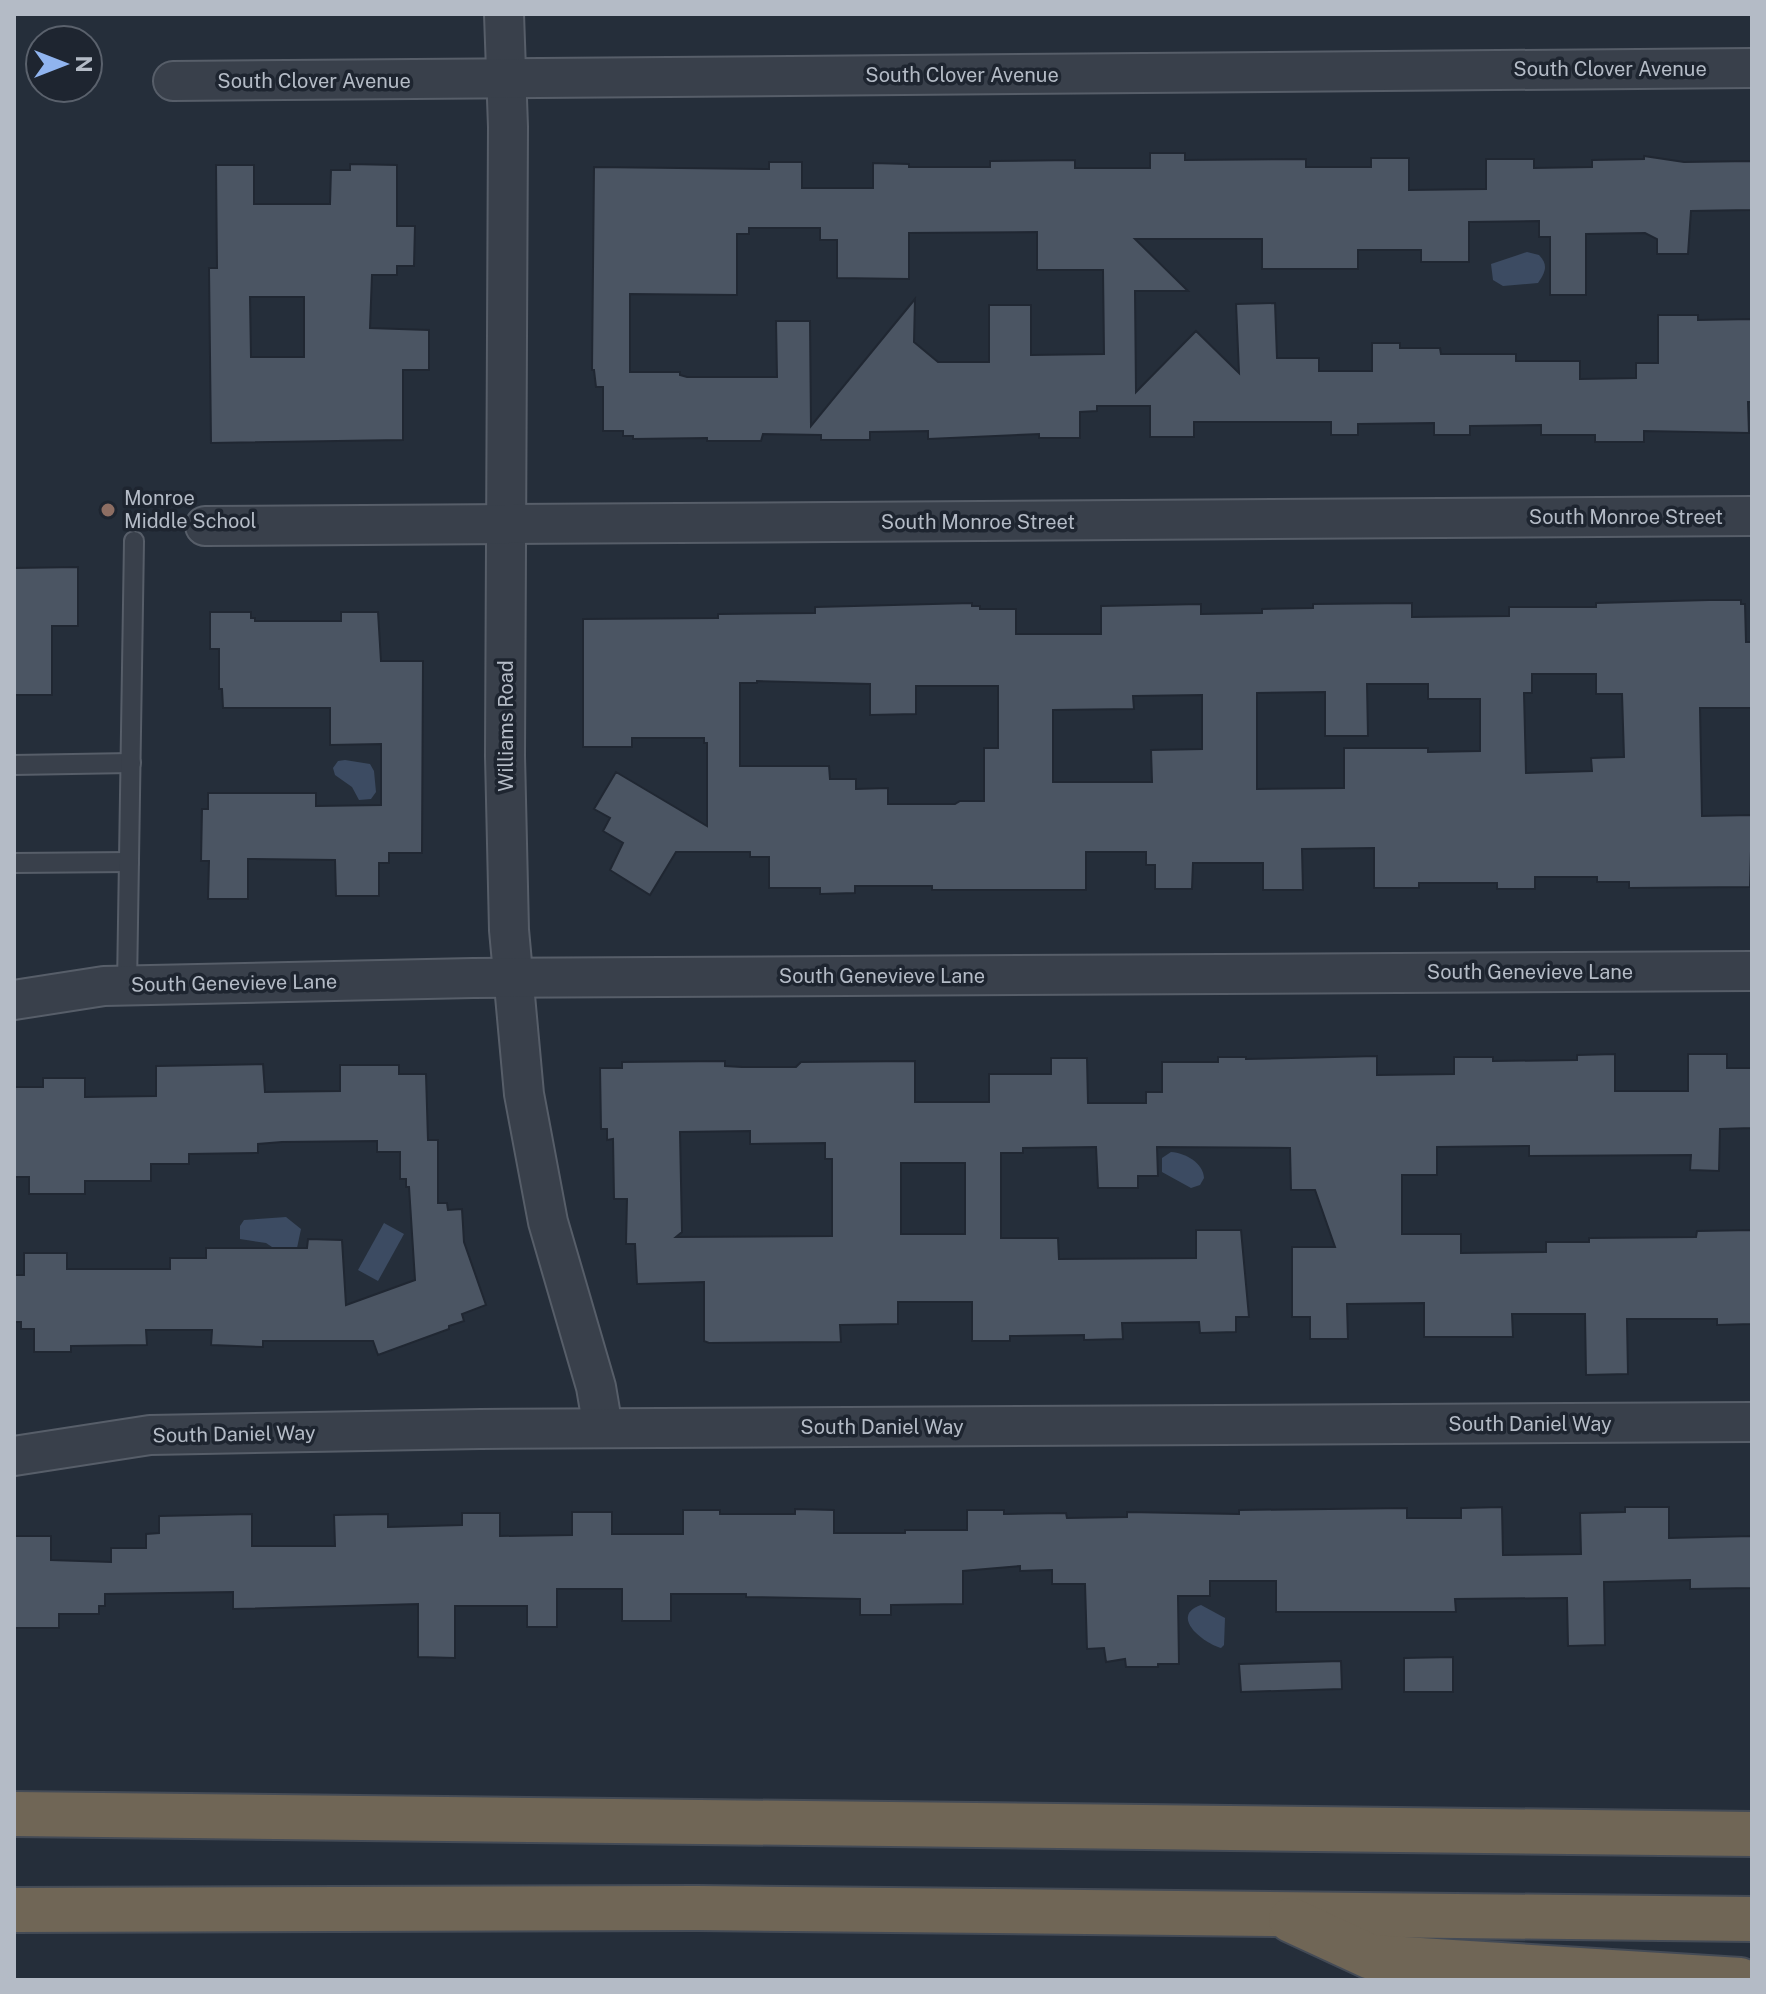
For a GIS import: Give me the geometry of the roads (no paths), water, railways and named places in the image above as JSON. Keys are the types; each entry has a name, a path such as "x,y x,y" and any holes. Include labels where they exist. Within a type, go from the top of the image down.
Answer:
{"highway":[{"path":"14,1814 1752,1834"},
{"path":"14,1910 697,1908 1752,1919"},
{"path":"1279,1914 1371,1957 1740,1980"}],"street":[{"name":"Williams Road","path":"504,14 507,79 505,756 512,978 524,1094 548,1222 596,1387 603,1428"},
{"name":"South Clover Avenue","path":"173,81 1752,68"},
{"name":"South Monroe Street","path":"205,526 1752,516"},
{"name":"South Genevieve Lane","path":"14,1000 104,986 512,978 1752,971"},
{"name":"South Daniel Way","path":"14,1456 150,1435 603,1428 1752,1422"}],"lane":[{"path":"127,986 134,541"},
{"path":"14,765 131,763"},
{"path":"14,863 129,862"}],"water":[{"path":"1527,252 1539,255 1544,262 1544,272 1538,283 1503,286 1493,280 1491,264"},
{"path":"338,761 370,764 374,771 376,792 371,799 359,800 352,787 335,775 333,768"},
{"path":"1171,1152 1182,1154 1197,1163 1204,1178 1200,1185 1191,1188 1162,1172 1162,1158"},
{"path":"286,1217 301,1229 297,1248 278,1251 266,1243 240,1239 240,1226 244,1220"},
{"path":"384,1223 404,1234 378,1281 358,1270"},
{"path":"1201,1605 1225,1618 1224,1645 1221,1648 1192,1629 1188,1616"}],"place":[{"name":"Monroe Middle School","path":"108,510"}]}
